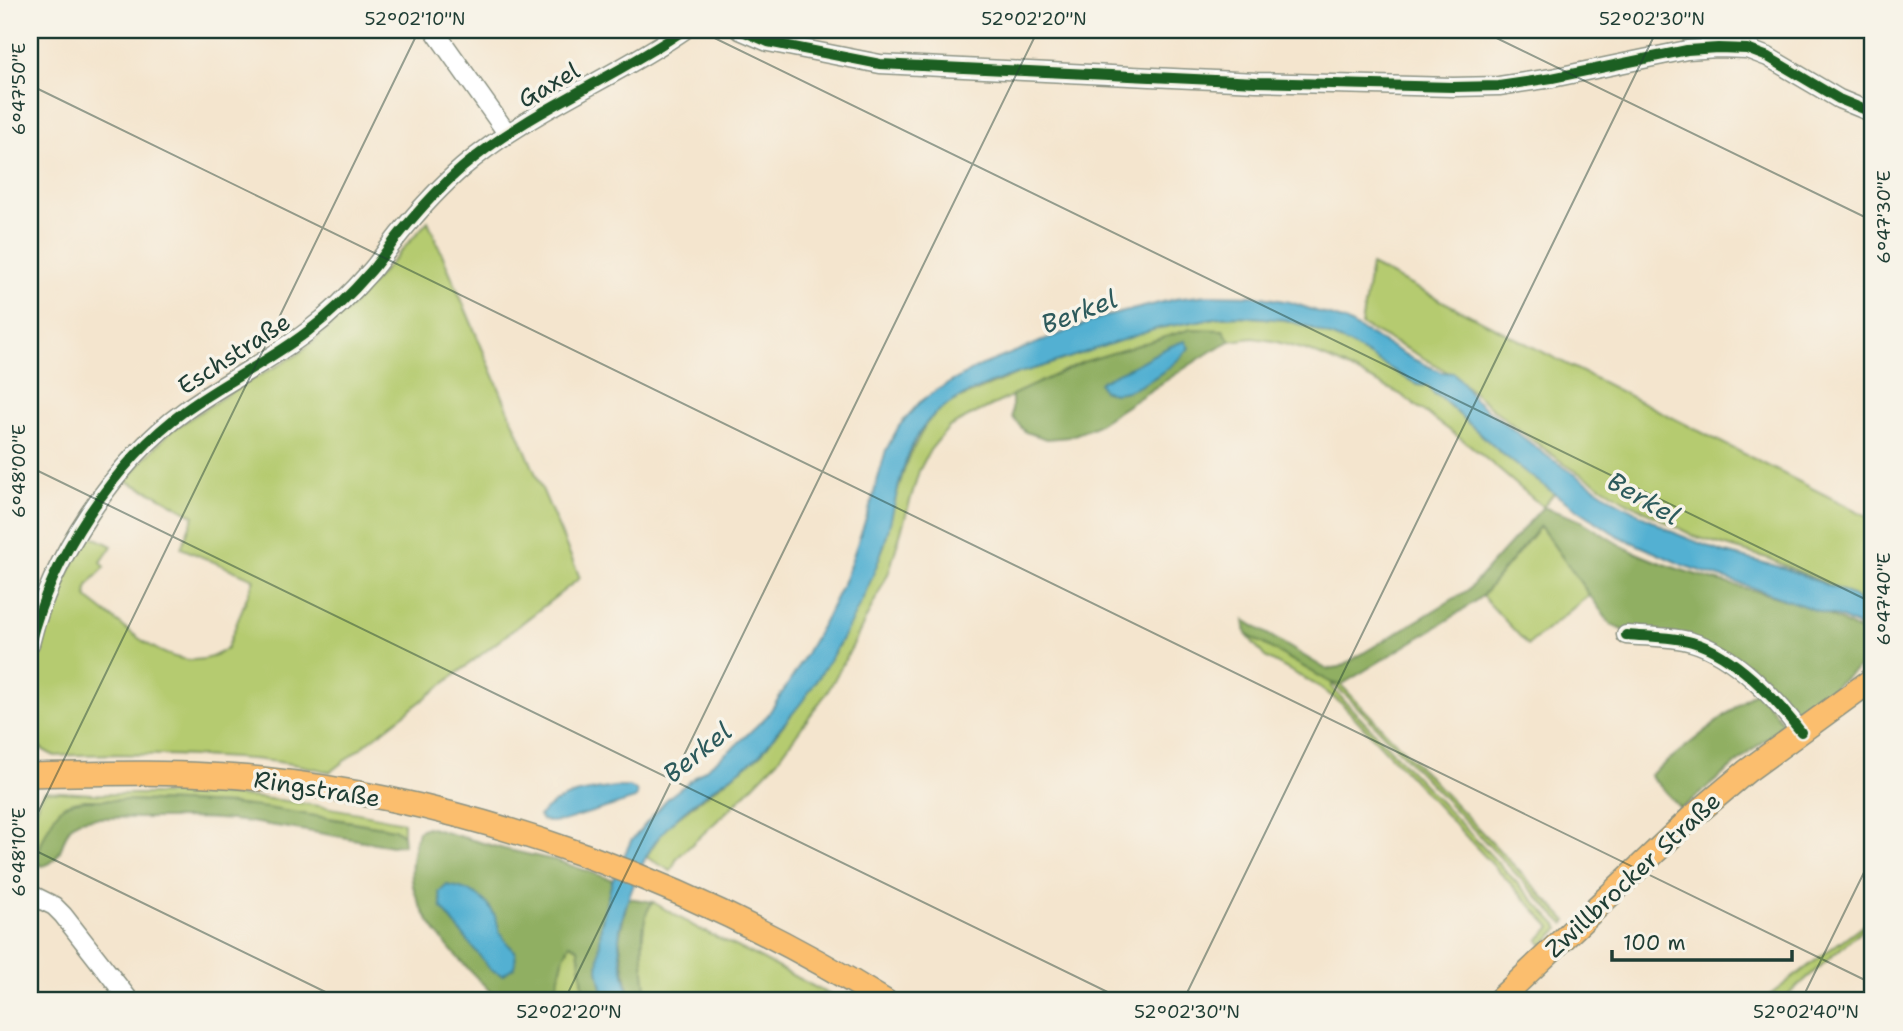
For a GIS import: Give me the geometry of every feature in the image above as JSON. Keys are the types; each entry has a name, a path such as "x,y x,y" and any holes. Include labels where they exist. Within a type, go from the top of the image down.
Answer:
{"main road":[{"name":"Zwillbrocker Straße","path":"1498,1001 1691,818 1739,778 1873,679"},
{"name":"Ringstraße","path":"30,775 196,774 262,779 315,786 439,811 558,845 661,886 774,938 885,1001"}],"street":[{"name":"Gaxel","path":"434,30 508,133 684,30"},
{"path":"740,30 768,42 880,64 1256,82 1453,87 1499,86 1552,78 1687,50 1746,49 1768,57 1839,99 1873,113"},
{"name":"Eschstraße","path":"30,643 47,592 84,523 109,486 149,440 186,410 306,332 342,302 430,200 463,167 508,133"},
{"path":"1626,635 1685,640 1723,655 1760,686 1801,732"},
{"path":"30,894 54,906 63,915 130,1001"}],"green space":[{"path":"428,221 580,578 330,772 280,762 246,759 143,754 55,756 43,750 30,733 32,670 49,610 88,534 112,546 101,562 105,567 88,586 88,599 153,648 172,656 190,660 209,658 227,648 254,579 181,548 194,516 126,481 171,431 237,388 297,355 353,305"},
{"path":"1371,265 1873,519 1873,611 1827,584 1770,559 1696,537 1625,501 1566,465 1451,374 1361,325"},
{"path":"1240,316 1290,321 1324,332 1357,348 1418,385 1428,386 1500,452 1554,493 1543,507 1471,446 1400,394 1306,350 1253,338 1230,341 1223,330 1083,362 949,427 930,450 919,471 889,572 828,691 777,761 677,858 671,871 646,857 666,826 760,755 805,697 836,650 865,593 885,543 907,461 926,424 938,410 1021,372 1129,337 1159,328"},
{"path":"1191,329 1223,330 1230,341 1094,427 1069,437 1047,439 1025,432 1012,417 1012,395 1083,362"},
{"path":"1543,507 1583,522 1619,544 1654,560 1824,613 1873,640 1873,654 1803,710 1790,711 1726,652 1630,633 1611,625 1540,526 1482,596 1341,685 1332,683 1246,634 1244,620 1326,669 1340,667 1468,590"},
{"path":"1540,526 1589,595 1528,645 1482,596"},
{"path":"1246,634 1332,683 1341,685 1567,921 1564,924 1552,912 1348,697 1332,684 1332,688 1557,925 1559,929 1543,945 1538,940 1551,927 1343,705 1320,687 1265,657"},
{"path":"1757,690 1784,724 1681,809 1650,775"},
{"path":"45,791 220,795 280,800 403,822 403,835 394,829 232,804 85,800 64,806 54,818 33,868 34,817"},
{"path":"85,800 232,804 267,808 394,829 403,835 404,844 392,846 221,819 97,818 74,823 56,858 42,866 36,862 46,832 59,810 68,804"},
{"path":"427,827 558,861 613,880 598,970 605,1001 585,1001 578,948 570,944 558,981 548,1001 500,1001 447,945 423,912 416,895 412,873 418,831"},
{"path":"628,898 653,902 644,922 643,935 643,964 648,1001 630,1001 619,938"},
{"path":"653,902 699,929 841,1001 648,1001 643,964 643,935 644,922"},
{"path":"1873,917 1873,920 1781,1001 1762,1001"},
{"path":"570,944 578,948 585,1001 548,1001 558,981"}],"water":[{"path":"1207,295 1256,296 1290,302 1345,321 1413,359 1441,372 1454,373 1474,399 1547,456 1615,501 1677,534 1722,552 1784,568 1853,596 1873,615 1873,637 1844,619 1685,566 1618,536 1562,499 1500,452 1428,386 1418,385 1349,344 1286,320 1240,316 1159,328 997,381 950,403 928,421 918,434 905,465 884,545 869,584 851,623 819,678 760,754 681,814 655,842 645,859 625,909 619,939 630,1001 605,1001 598,970 601,925 612,881 631,841 668,798 734,747 767,716 795,673 845,579 886,450 899,426 919,403 935,391 980,366 1100,318 1175,299"},
{"path":"1185,341 1189,348 1155,377 1124,392 1103,391 1099,383"},
{"path":"618,787 636,790 637,796 635,799 563,821 550,822 539,816 555,802 565,798 586,791"},
{"path":"447,885 469,891 488,904 501,934 514,952 514,967 502,975 490,969 442,908 439,892"}],"cycle path":[{"path":"30,644 53,578 89,514 111,484 160,431 186,410 278,352 324,318 364,279 431,198 463,167 489,147 516,128 684,30"},
{"path":"740,30 768,42 880,64 1256,82 1453,87 1499,86 1552,78 1687,50 1747,49 1768,57 1839,99 1873,113"},
{"path":"1626,635 1684,640 1723,656 1766,692 1801,732"}],"water label":[{"name":"Berkel","path":"1079,311"},
{"name":"Berkel","path":"1644,498"},
{"name":"Berkel","path":"697,752"}]}
